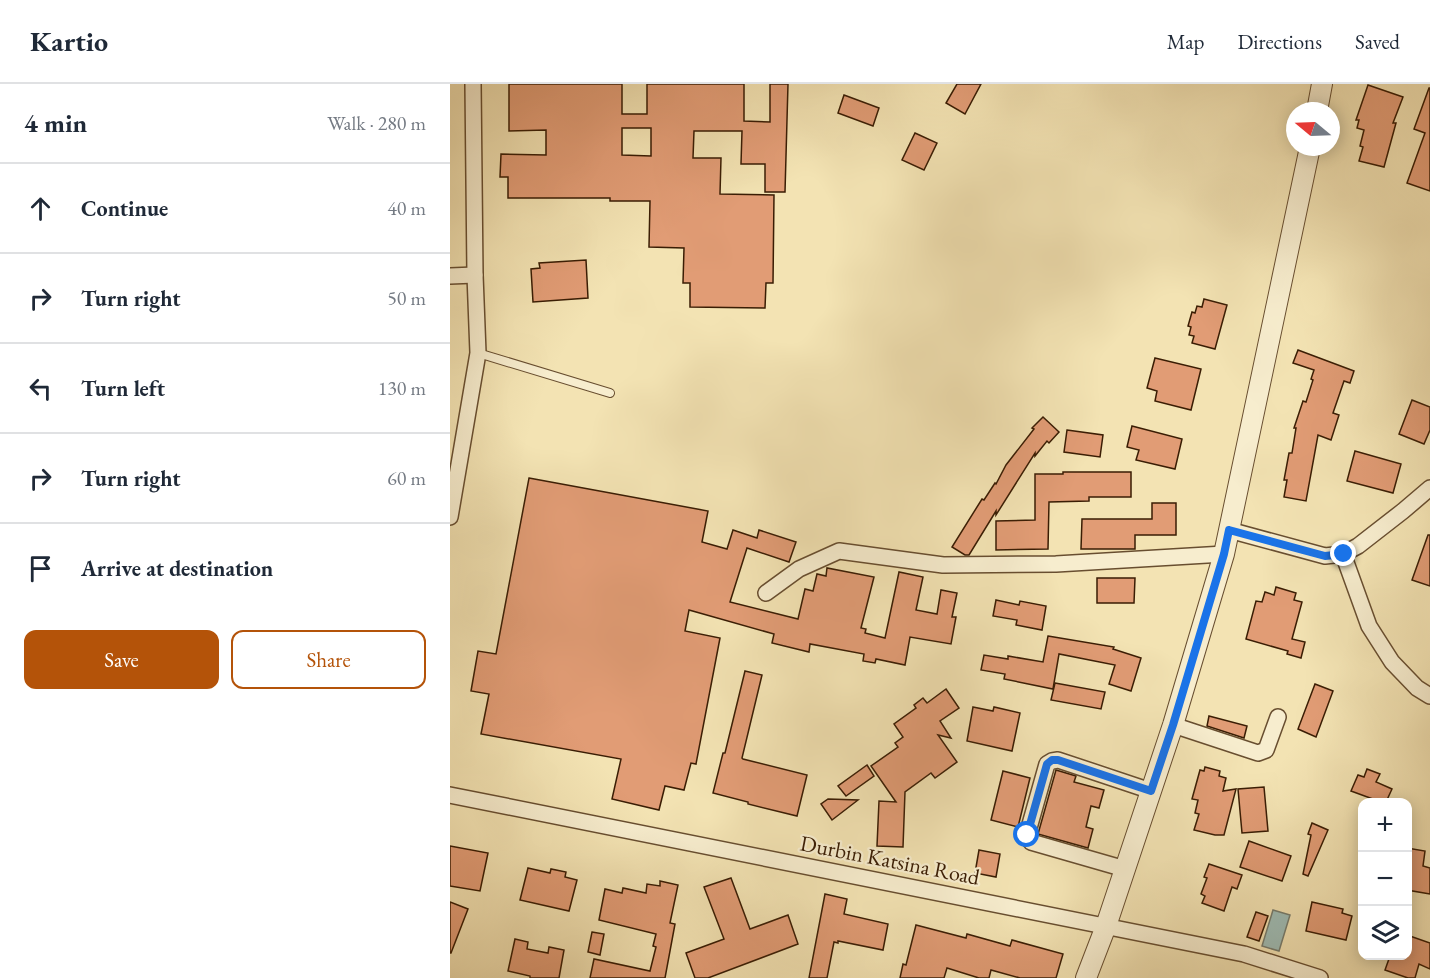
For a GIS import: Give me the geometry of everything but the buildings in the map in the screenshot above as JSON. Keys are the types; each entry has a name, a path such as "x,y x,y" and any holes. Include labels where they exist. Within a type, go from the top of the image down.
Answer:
{"street":[{"path":"450,517 478,353 473,84"},
{"path":"1319,102 1322,84"},
{"path":"1086,978 1106,926 1173,725 1224,554 1308,156"},
{"path":"450,276 475,275"},
{"path":"1229,530 1325,556 1344,554 1367,539 1430,488"},
{"path":"766,593 799,569 839,551 944,565 1056,564 1224,554"},
{"path":"1344,554 1369,626 1392,662 1417,688 1430,696"},
{"path":"1173,725 1258,753 1266,750 1278,717"},
{"path":"1125,869 1031,842 1027,835 1047,764 1052,760 1058,760 1151,791"},
{"name":"Durbin Katsina Road","path":"450,795 1244,954 1320,978"}],"lane":[{"path":"478,353 610,393"}],"water":[{"path":"1273,910 1290,915 1279,951 1262,946"}],"route":[{"path":"1027,835 1047,764 1052,760 1151,791 1173,725 1224,554 1229,530 1325,556 1344,554"}]}
